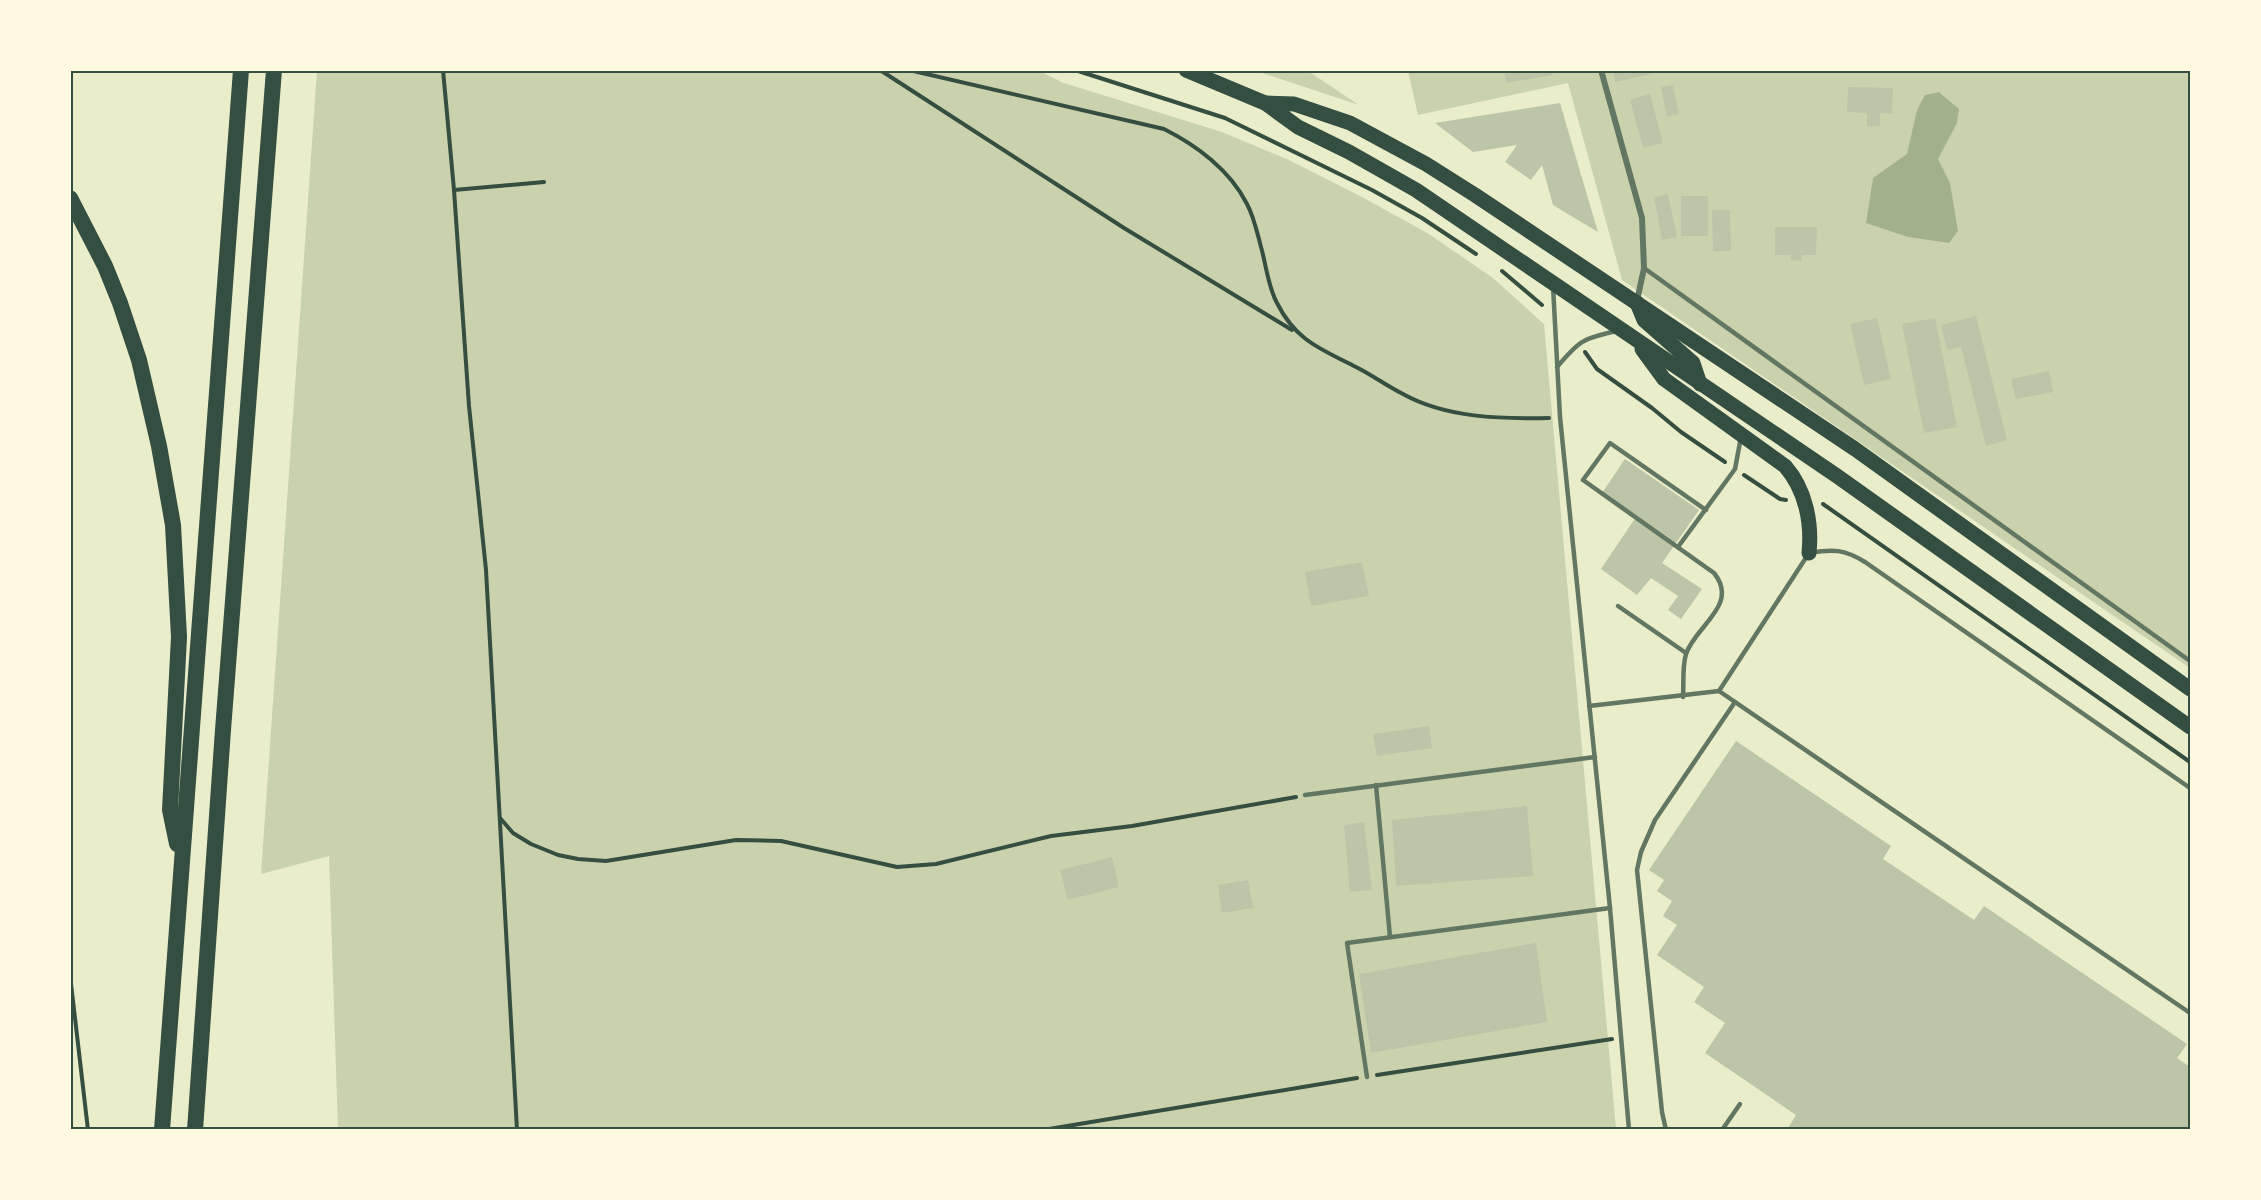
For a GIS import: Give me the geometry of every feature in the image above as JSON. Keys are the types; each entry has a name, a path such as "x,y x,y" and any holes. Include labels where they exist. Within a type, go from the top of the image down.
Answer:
{"highway":[{"path":"162,1130 241,70"},
{"path":"195,1130 229,646 274,70"},
{"path":"70,198 105,267 139,360 159,446 171,514 179,637 170,810 181,865"}],"main road":[{"path":"1186,70 1265,103 1299,127 1416,190 1837,476 2190,727"},
{"path":"1265,103 1294,104 1350,123 1475,195 1854,449 2190,689"},
{"path":"1637,303 1644,320 1693,363 1700,384"},
{"path":"1635,339 1664,379 1785,466 1795,480 1804,503 1811,530 1809,552"}],"street":[{"path":"1601,70 1642,218 1644,268 1637,303"}],"lane":[{"path":"1644,268 2190,661"},
{"path":"1552,283 1560,417 1610,908 1629,1130"},
{"path":"1557,367 1578,343 1594,336 1621,331"},
{"path":"1678,548 1735,469 1741,435"},
{"path":"1683,697 1686,653 1721,602 1723,591 1721,582 1714,573 1583,480 1610,443 1706,510"},
{"path":"1719,691 1809,552 1844,551 1855,556 2190,788"},
{"path":"1618,606 1686,653"},
{"path":"1589,706 1683,697 1719,691 2190,1013"},
{"path":"1666,1130 1660,1100 1636,879 1641,852 1655,820 1735,702"},
{"path":"1305,795 1595,757"},
{"path":"1376,785 1390,937"},
{"path":"1367,1077 1347,943 1610,908"},
{"path":"1722,1130 1740,1104"}],"path":[{"path":"443,70 469,406 486,570 517,1130"},
{"path":"880,70 1124,228 1295,332 1312,345 1374,376 1404,395 1438,408 1472,414 1516,419 1560,417"},
{"path":"909,70 1164,129 1190,141 1220,169 1246,202 1255,225 1275,301 1295,332"},
{"path":"1074,70 1224,118 1372,190 1422,218 1485,260"},
{"path":"454,190 544,182"},
{"path":"1494,266 1553,315"},
{"path":"1578,343 1598,369 1681,432 1735,469 1780,499 1824,504 2190,762"},
{"path":"500,818 513,832 531,844 558,855 578,859 606,861 736,840 781,841 897,867 936,864 1051,836 1132,826 1305,795"},
{"path":"70,975 88,1130"},
{"path":"1043,1130 1622,1037"}],"shaded area":[{"path":"317,71 1039,71 1064,83 1222,132 1289,160 1429,234 1493,278 1544,324 1616,1129 338,1129 329,856 261,874"},
{"path":"1256,71 1308,71 1359,105"},
{"path":"1408,71 2190,71 2190,668 1622,280 1568,83 1418,115"},
{"path":"1939,92 1959,109 1957,123 1938,159 1950,183 1958,231 1949,243 1908,237 1866,223 1873,178 1907,154 1917,110 1925,95"}],"building":[{"path":"1504,70 1552,70 1553,75 1506,83"},
{"path":"1613,70 1650,70 1651,74 1615,82"},
{"path":"1673,85 1679,114 1667,117 1661,87"},
{"path":"1848,87 1893,88 1892,114 1880,113 1880,126 1867,126 1867,113 1847,112"},
{"path":"1650,94 1663,143 1643,148 1630,100"},
{"path":"1560,103 1598,232 1553,205 1542,165 1531,180 1505,162 1517,145 1473,152 1435,123"},
{"path":"1668,194 1677,237 1662,240 1654,197"},
{"path":"1681,196 1708,196 1708,236 1681,236"},
{"path":"1712,210 1730,210 1731,251 1713,251"},
{"path":"1775,227 1817,227 1816,255 1802,255 1802,261 1791,260 1791,255 1775,255"},
{"path":"1976,316 2007,440 1986,446 1961,347 1947,350 1941,325"},
{"path":"1877,318 1891,379 1864,385 1850,324"},
{"path":"1935,318 1957,427 1924,433 1902,324"},
{"path":"2049,371 2053,392 2016,399 2011,379"},
{"path":"1625,459 1699,510 1662,563 1702,589 1681,619 1668,610 1678,596 1651,578 1637,595 1601,569 1636,517 1602,493"},
{"path":"1362,562 1369,596 1311,606 1305,572"},
{"path":"1429,726 1432,748 1377,756 1373,734"},
{"path":"1736,741 1891,846 1883,859 1974,920 1984,906 2187,1044 2177,1058 2190,1067 2190,1130 1787,1130 1796,1115 1705,1053 1725,1023 1694,1002 1704,987 1657,955 1677,925 1663,916 1672,901 1657,891 1664,880 1649,870"},
{"path":"1527,806 1533,876 1396,886 1392,820"},
{"path":"1364,822 1372,890 1350,892 1344,825"},
{"path":"1112,857 1119,887 1068,900 1060,870"},
{"path":"1248,880 1253,908 1222,913 1218,885"},
{"path":"1536,943 1547,1022 1371,1053 1359,974"}]}
